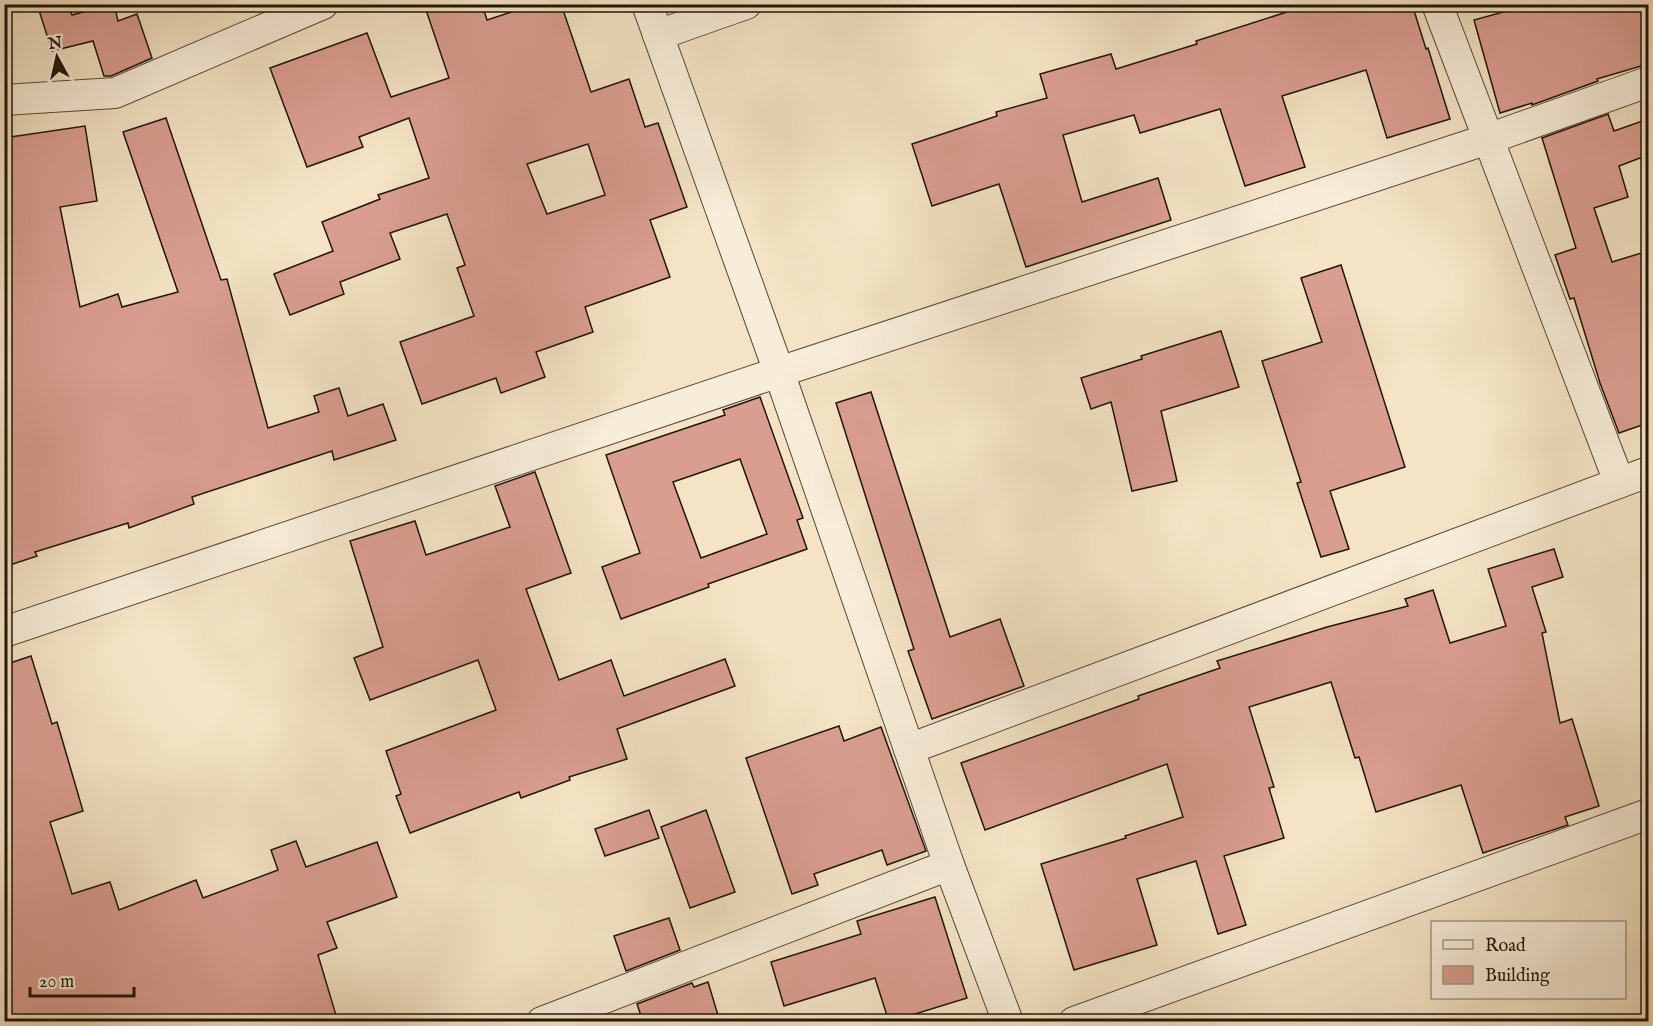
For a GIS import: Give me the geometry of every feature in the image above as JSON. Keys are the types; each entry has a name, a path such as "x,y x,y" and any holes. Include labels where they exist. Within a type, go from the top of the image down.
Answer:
{"street":[{"path":"4,100 115,93 323,4"},
{"path":"647,4 779,372 948,865 1008,1022"},
{"path":"658,35 746,4"},
{"path":"1437,4 1619,482"},
{"path":"4,632 779,372 1488,139 1648,82"},
{"path":"909,749 1648,472"},
{"path":"1074,1022 1648,814"},
{"path":"542,1022 948,865"}],"building":[{"path":"37,4 68,4 72,15 114,4 118,21 137,14 152,58 111,76 104,76 93,41 52,51"},
{"path":"424,4 482,4 487,20 536,4 561,4 591,92 629,79 645,127 658,123 687,207 650,220 670,277 585,307 593,332 536,352 545,377 501,393 496,378 422,404 400,342 474,316 457,268 465,265 447,214 390,233 400,259 340,282 344,294 290,315 274,274 333,251 322,222 380,199 378,195 429,178 409,118 359,137 363,147 307,167 270,68 367,33 391,97 449,78","holes":["588,144 605,195 547,214 527,164"]},
{"path":"1312,4 1412,4 1450,119 1387,138 1366,70 1282,96 1305,167 1245,186 1220,109 1140,133 1134,115 1063,135 1082,202 1158,178 1171,220 1026,267 999,184 932,206 912,144 997,116 996,112 1047,98 1040,74 1111,54 1116,69"},
{"path":"1505,4 1648,4 1648,64 1597,79 1598,81 1532,105 1532,103 1500,113 1474,20 1507,11"},
{"path":"1608,114 1614,131 1648,119 1648,155 1619,166 1628,197 1594,208 1612,262 1648,251 1648,423 1619,433 1600,383 1574,298 1570,299 1555,255 1576,248 1542,138"},
{"path":"166,118 221,280 227,279 268,428 319,412 314,396 339,388 348,416 383,404 396,440 334,460 332,451 192,497 194,504 129,528 128,523 35,552 37,556 4,567 4,138 85,126 97,201 60,207 80,307 118,294 122,307 178,292 123,132"},
{"path":"1341,265 1405,467 1330,491 1349,549 1321,557 1297,483 1301,482 1262,361 1322,342 1301,278"},
{"path":"1221,331 1239,387 1161,411 1177,481 1132,491 1111,402 1091,409 1081,378"},
{"path":"871,392 950,637 1000,619 1024,686 932,719 908,651 914,649 836,403"},
{"path":"760,397 803,518 797,520 807,549 708,584 709,587 621,619 602,567 640,553 606,455 725,415 723,410","holes":["740,459 767,534 701,558 673,482"]},
{"path":"535,472 571,573 526,589 559,680 611,660 624,696 725,659 735,686 617,729 627,759 569,777 570,780 521,798 519,792 410,833 396,796 401,794 386,751 496,710 478,660 370,700 354,658 383,647 350,541 415,521 426,555 510,527 495,486"},
{"path":"1554,549 1563,577 1532,587 1546,632 1542,633 1560,723 1572,719 1599,806 1565,817 1568,825 1483,853 1461,785 1376,812 1359,757 1355,758 1331,682 1249,707 1274,787 1269,788 1284,838 1224,856 1246,925 1218,934 1196,861 1137,879 1157,945 1074,970 1041,864 1126,838 1125,836 1183,817 1167,764 985,830 961,763 1139,699 1138,696 1220,668 1217,661 1327,627 1408,606 1405,599 1433,590 1450,643 1506,626 1488,569"},
{"path":"31,656 52,724 57,722 83,811 50,822 72,894 110,882 119,910 196,880 203,898 278,870 271,850 296,841 306,867 377,842 397,897 327,922 337,948 318,955 338,1022 4,1022 4,665"},
{"path":"839,726 844,741 881,727 926,851 887,865 882,850 814,874 818,885 792,894 746,758"},
{"path":"649,810 659,838 605,856 595,829"},
{"path":"706,810 735,892 690,908 661,827"},
{"path":"935,897 967,998 889,1022 875,978 784,1006 771,962 861,934 857,921"},
{"path":"669,918 680,950 626,971 614,936"},
{"path":"708,982 720,1022 643,1022 637,1004 692,983 694,987"}]}
